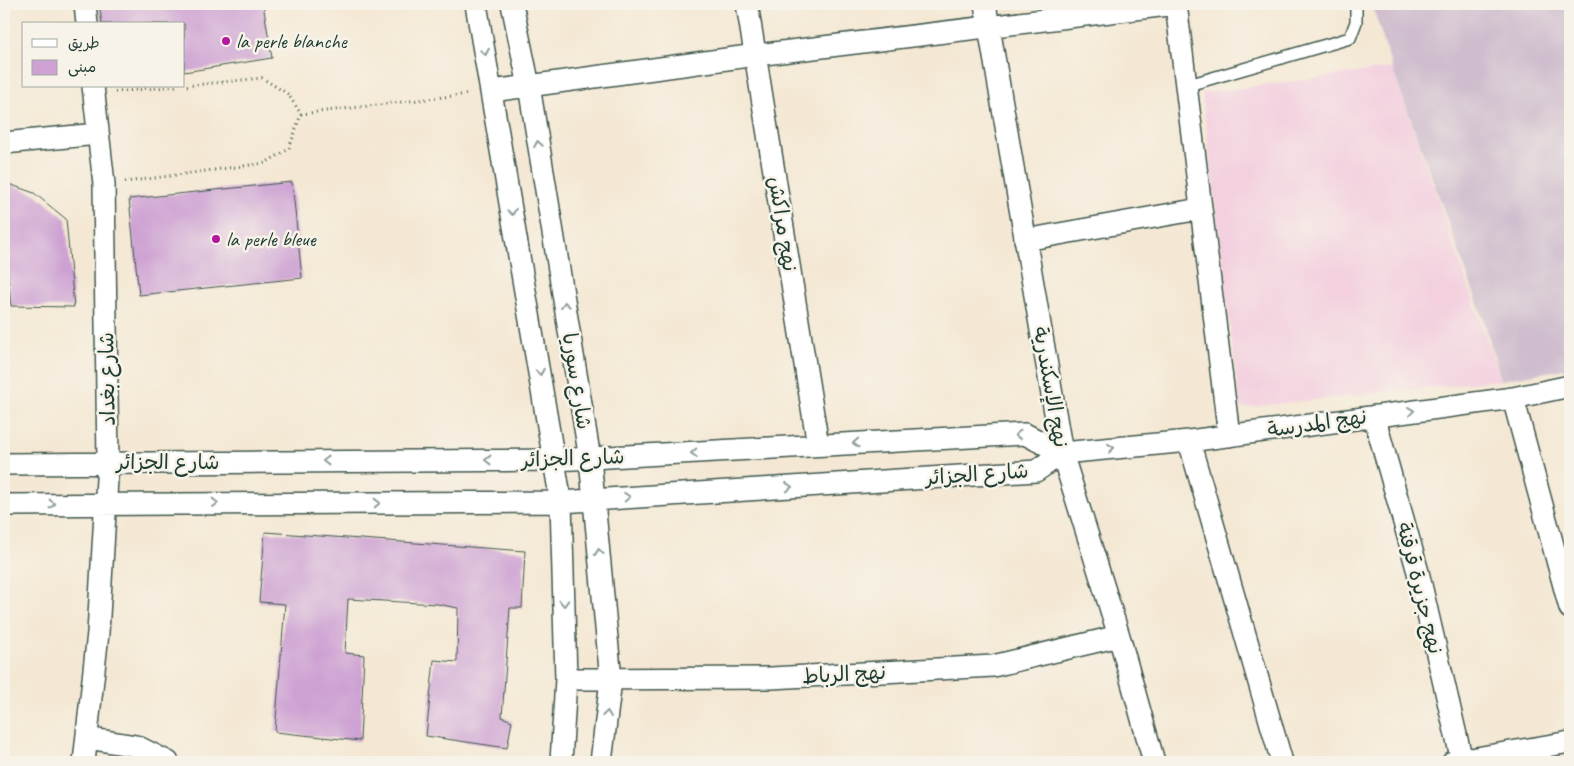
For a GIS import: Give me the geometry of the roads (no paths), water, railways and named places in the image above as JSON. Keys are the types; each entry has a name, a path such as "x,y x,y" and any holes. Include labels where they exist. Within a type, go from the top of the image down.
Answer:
{"street":[{"path":"85,4 87,22"},
{"name":"شارع سوريا","path":"476,4 561,502 566,679 561,762"},
{"name":"شارع سوريا","path":"512,4 529,86 590,459 611,680 601,762"},
{"name":"نهج مراكش","path":"747,4 818,445"},
{"name":"نهج الإسكندرية","path":"985,4 1062,453 1119,636 1154,762"},
{"path":"492,91 756,55 1176,4 1228,436"},
{"name":"شارع بغداد","path":"84,762 98,633 108,462 104,184 93,90"},
{"path":"4,144 98,134"},
{"path":"1025,240 1200,209"},
{"name":"نهج المدرسة","path":"1062,453 1228,436 1513,398 1570,386"},
{"path":"1513,398 1567,582 1570,608"},
{"name":"نهج جزيرة قرقنة","path":"1374,416 1418,572 1458,762"},
{"name":"شارع الجزائر","path":"4,464 590,459 1025,434 1062,453 1036,471 561,502 4,505"},
{"path":"1189,441 1282,762"},
{"name":"نهج الرباط","path":"566,679 771,678 994,666 1119,636"},
{"path":"86,738 136,746 168,762"},
{"path":"1458,762 1545,755 1570,742"}],"lane":[{"path":"1185,86 1350,38 1356,22 1356,4"}],"place":[{"name":"la perle blanche","path":"226,41"},
{"name":"la perle bleue","path":"216,239"}]}
